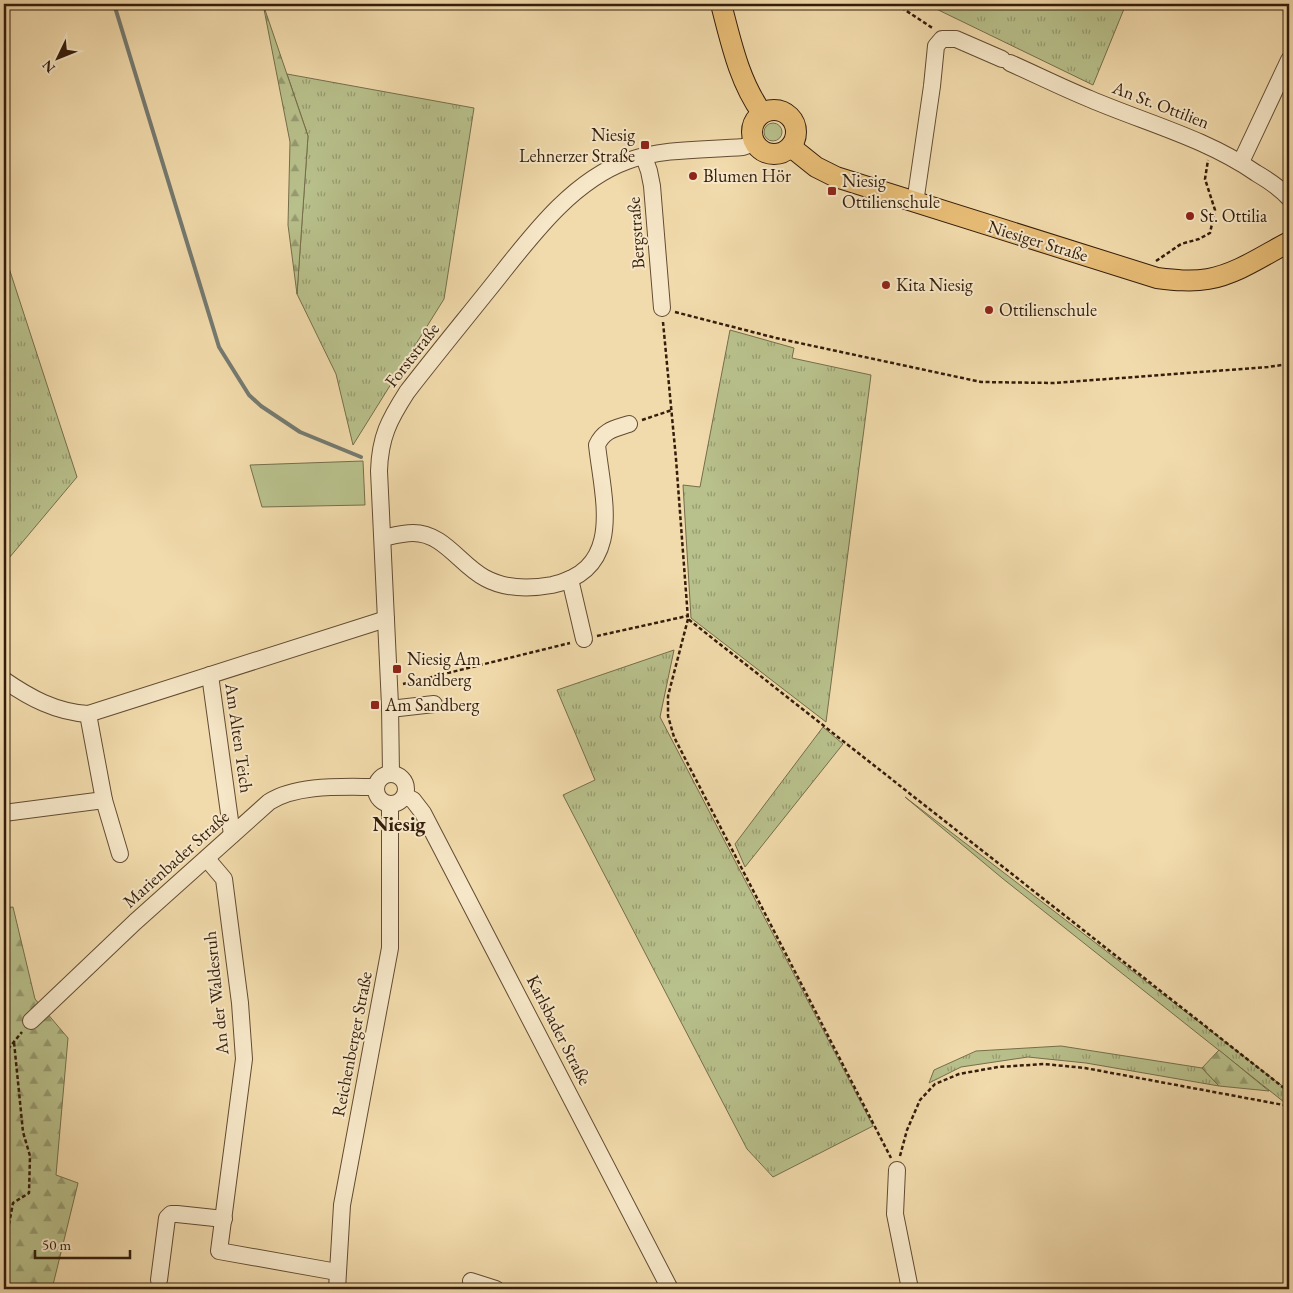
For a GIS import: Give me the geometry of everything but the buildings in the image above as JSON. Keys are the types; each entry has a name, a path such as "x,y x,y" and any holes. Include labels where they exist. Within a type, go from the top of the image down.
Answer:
{"main road":[{"path":"721,4 738,66 748,91 762,114"},
{"path":"776,110 789,115 796,127 797,134 791,147 779,154 772,154 760,149 755,144 752,130 757,118 762,114 776,110"},
{"name":"Niesiger Straße","path":"791,147 816,167 836,178 1145,276 1178,281 1208,279 1232,272 1289,242"}],"street":[{"name":"An St. Ottilien","path":"942,39 956,39 1090,100 1145,119 1209,146 1241,162 1273,183 1289,198"},
{"path":"915,203 936,46 942,39"},
{"path":"1241,162 1289,60"},
{"name":"Forststraße","path":"391,773 390,687 382,538 380,457 386,429 407,392 553,213 586,185 610,169 644,157 669,152 743,147 755,144"},
{"name":"Bergstraße","path":"644,157 652,186 662,308"},
{"path":"382,538 412,533 426,535 443,543 465,565 485,578 504,586 541,587 570,580 590,564 599,552 604,538 604,508 597,445 601,436 610,430 628,424"},
{"path":"570,580 584,640"},
{"path":"4,680 35,699 52,706 70,713 88,714 386,619"},
{"name":"Am Alten Teich","path":"210,675 232,836"},
{"path":"390,709 434,704"},
{"path":"88,714 104,800 120,854"},
{"path":"391,773 403,779 406,787 405,796 401,801 390,804 379,799 375,787 380,777 391,773"},
{"name":"Marienbader Straße","path":"31,1021 135,922 269,802 283,795 314,789 375,787"},
{"name":"Karlsbader Straße","path":"405,796 413,800 423,813 670,1289"},
{"path":"4,813 104,800"},
{"name":"Reichenberger Straße","path":"337,1289 342,1205 390,948 390,804"},
{"name":"An der Waldesruh","path":"207,858 224,879 243,1030 244,1059 219,1251 337,1272"},
{"path":"897,1170 895,1214 910,1289"},
{"path":"159,1280 167,1218 171,1214 224,1219"},
{"path":"471,1281 496,1289"}],"path":[{"path":"896,4 938,31 942,39"},
{"path":"1145,276 1148,267 1181,244 1199,239 1210,233 1215,210 1206,179 1209,146"},
{"path":"897,1170 674,738 668,716 668,696 688,618 662,308 776,338 981,382 1054,383 1289,364"},
{"path":"628,424 672,410"},
{"path":"390,687 584,640 688,618"},
{"path":"688,618 1289,1092"},
{"path":"4,1054 31,1021"},
{"path":"4,1250 13,1203 29,1193 30,1156 23,1132 14,1042"},
{"path":"897,1170 907,1130 920,1100 936,1084 959,1074 998,1067 1044,1064 1085,1068 1289,1106"}],"green space":[{"path":"263,4 308,136 297,294 288,225 290,142"},
{"path":"926,4 1126,4 1093,85"},
{"path":"287,74 474,108 444,299 353,445 336,374 297,294 308,136"},
{"path":"769,123 777,123 782,128 780,139 769,141 764,136 764,128"},
{"path":"8,265 77,477 4,564 4,267"},
{"path":"730,330 794,348 792,358 871,375 826,722 691,618 683,485 700,487"},
{"path":"363,461 365,505 262,507 250,465"},
{"path":"674,650 660,717 873,1126 773,1177 747,1149 563,795 595,780 557,690"},
{"path":"823,727 843,744 745,867 735,844"},
{"path":"905,797 1289,1091 1289,1106 1002,878"},
{"path":"13,907 35,999 68,1038 56,1175 78,1183 52,1289 4,1289 4,908"},
{"path":"1061,1046 1202,1068 1219,1086 1086,1063 1028,1057 961,1067 929,1083 934,1070 976,1051"},
{"path":"1219,1050 1269,1091 1219,1086 1202,1068"}],"waterway":[{"path":"114,4 219,347 249,395 261,406 300,432 361,457"}],"place":[{"name":"Niesig Lehnerzer Straße","path":"645,145"},
{"name":"Blumen Hör","path":"693,176"},
{"name":"Niesig Ottilienschule","path":"832,191"},
{"name":"St. Ottilia","path":"1190,216"},
{"name":"Kita Niesig","path":"886,285"},
{"name":"Ottilienschule","path":"989,310"},
{"name":"Niesig Am Sandberg","path":"397,669"},
{"name":"Am Sandberg","path":"375,705"}],"district":[{"name":"Niesig","path":"399,824"}]}
